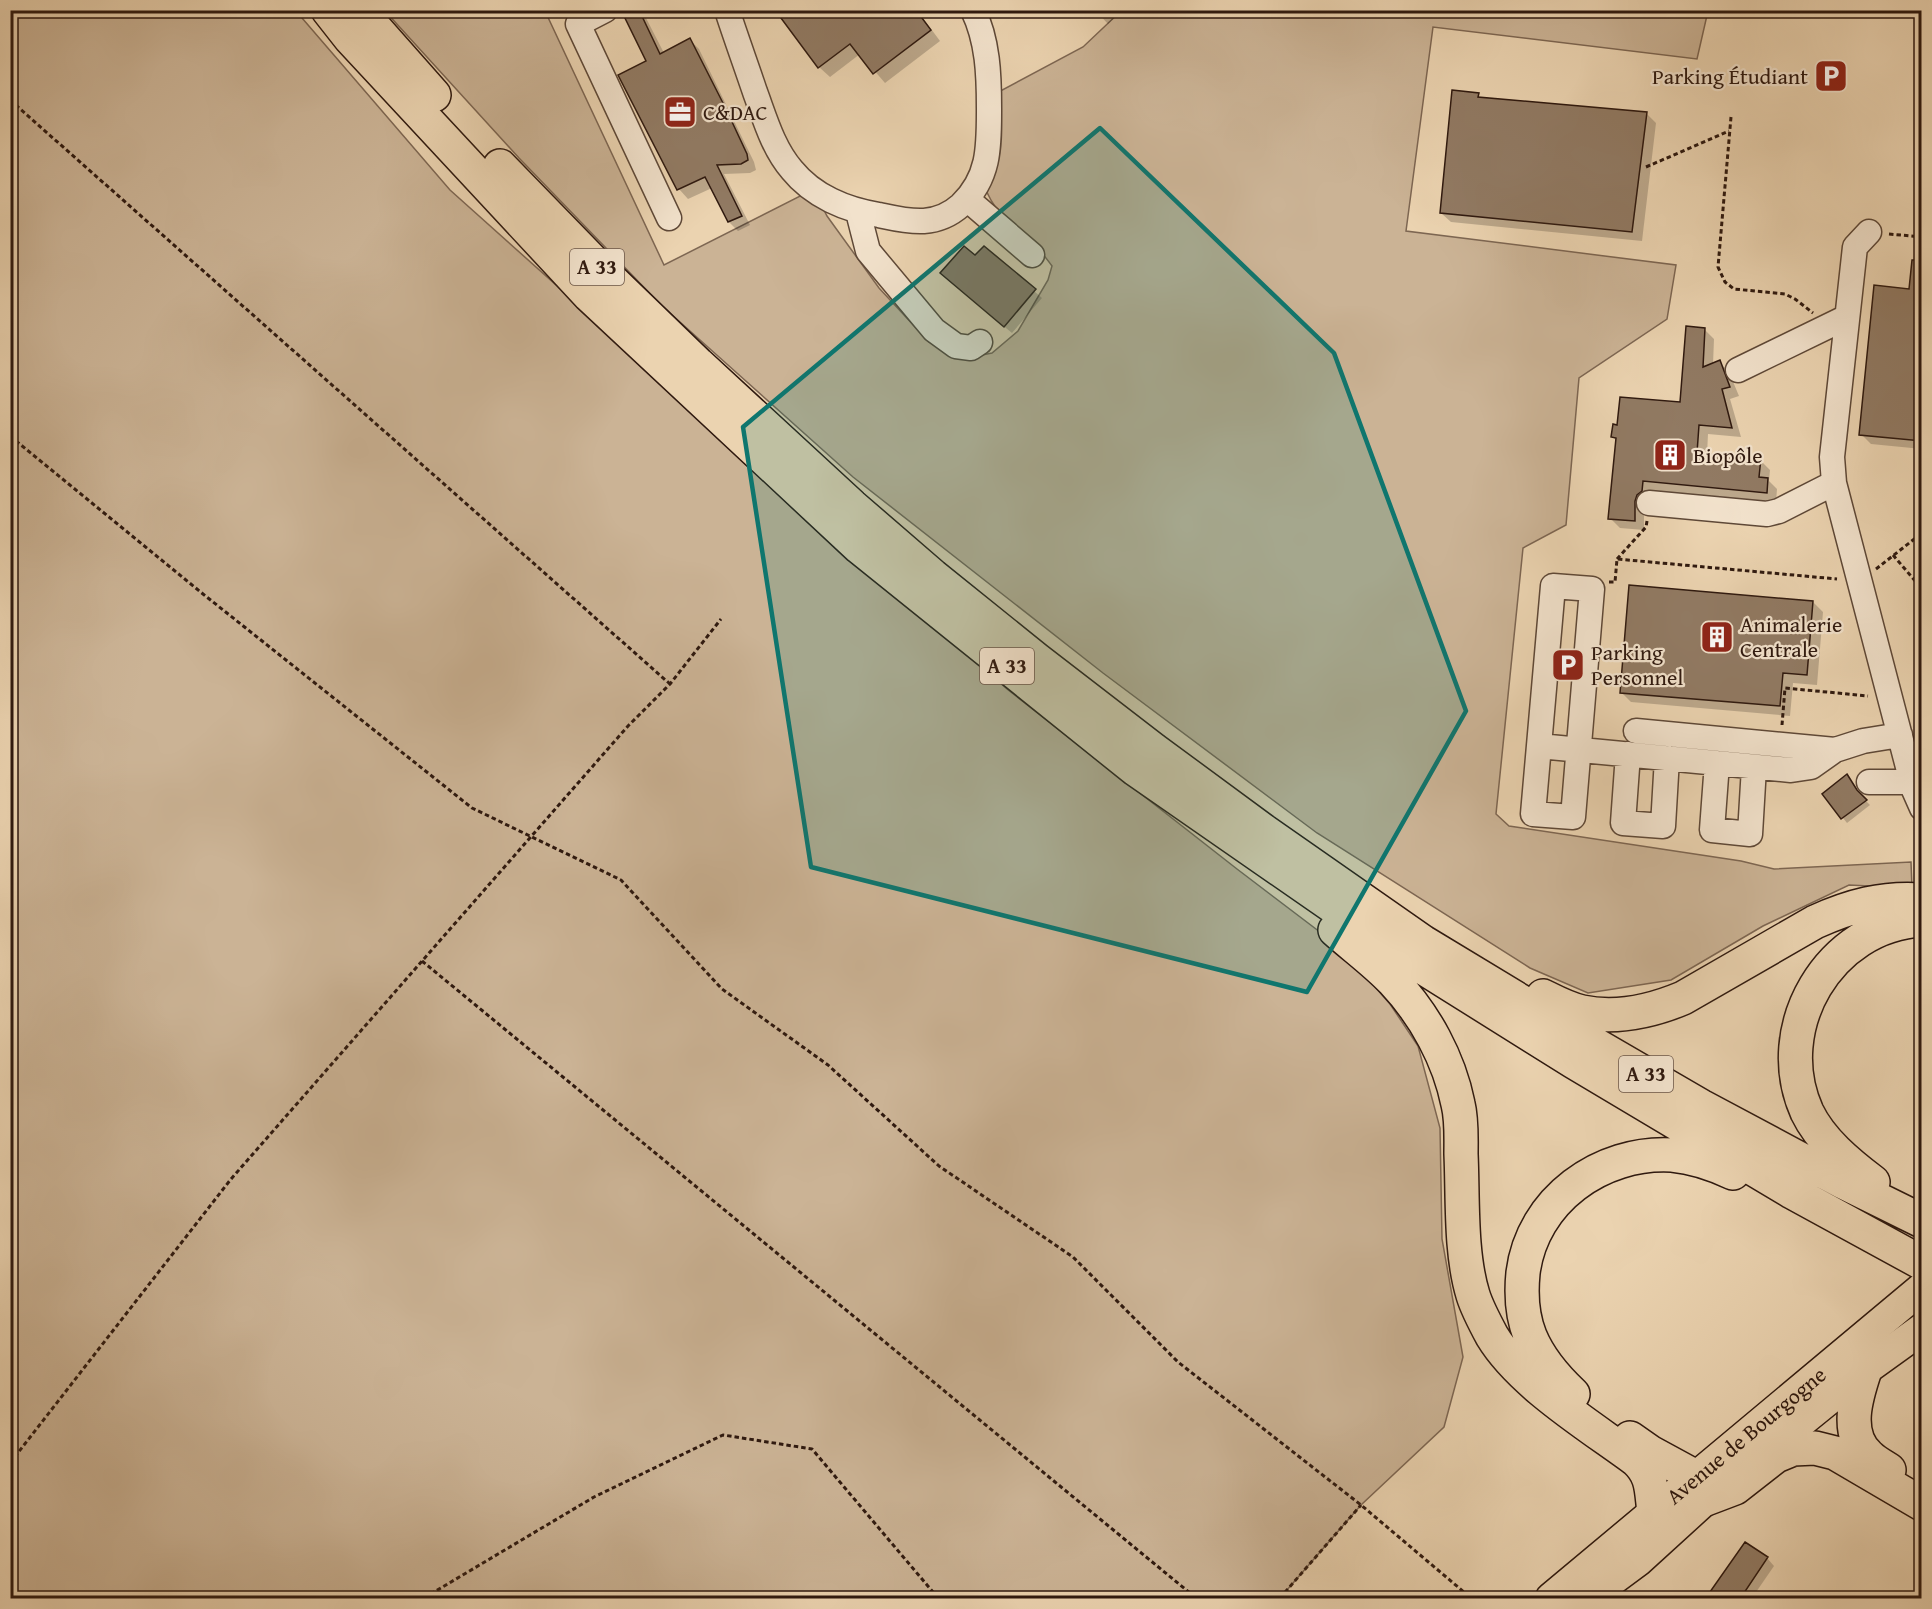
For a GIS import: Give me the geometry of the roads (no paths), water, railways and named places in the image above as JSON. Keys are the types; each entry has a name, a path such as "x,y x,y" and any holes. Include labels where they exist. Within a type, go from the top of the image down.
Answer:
{"highway":[{"name":"A 33","path":"328,10 350,38 589,295 859,547 1135,769 1403,955 1574,1062 1792,1192 1915,1260"},
{"name":"A 33","path":"359,10 493,159 606,275 698,364 852,506 933,576 1036,659 1264,831 1423,942 1583,1038 1793,1156 1922,1221"},
{"path":"1250,850 1392,980 1410,1001 1435,1039 1449,1072 1459,1106 1467,1264 1473,1295 1480,1313 1513,1363 1540,1388 1645,1469 1650,1478 1654,1512"},
{"path":"1379,911 1562,1005 1581,1012 1621,1014 1663,1006 1683,998 1834,913 1876,901 1922,900"},
{"path":"1922,920 1895,924 1876,930 1857,940 1833,962 1822,974 1806,1003 1796,1039 1796,1052 1802,1097 1817,1129 1835,1150 1922,1221"},
{"path":"1792,1192 1757,1185 1715,1165 1686,1157 1660,1155 1628,1159 1592,1172 1568,1189 1547,1211 1527,1251 1522,1279 1523,1309 1530,1336 1547,1365 1572,1393 1608,1422 1701,1488 1735,1488 1776,1456 1793,1449 1815,1448 1835,1453 1922,1504"},
{"path":"1865,1370 1854,1406 1855,1427 1860,1443 1869,1456 1922,1490"}],"main road":[{"name":"Avenue de Bourgogne","path":"1569,1593 1638,1561 1701,1488 1922,1288"},
{"name":"Avenue de Bourgogne","path":"1569,1593 1654,1512 1701,1488 1922,1329"}],"street":[{"path":"606,10 578,24 669,218"},
{"path":"727,10 771,136 786,162 805,184 816,192 858,212 925,221 948,214 967,199 975,190 984,169 989,132 987,62 984,41 973,10"},
{"path":"967,199 1032,255"},
{"path":"858,212 868,251 934,330 956,346 971,348 980,342"},
{"path":"1869,232 1856,247 1832,457 1834,483 1912,782 1922,808"},
{"path":"1738,370 1847,317"},
{"path":"1649,503 1767,514 1779,511 1834,483"},
{"path":"1553,586 1592,589 1573,817 1533,814 1539,746 1553,586"},
{"path":"1636,731 1835,750"},
{"path":"1539,746 1791,770 1811,767 1835,750 1863,741 1900,735"},
{"path":"1628,754 1623,823 1663,826 1667,759"},
{"path":"1717,763 1712,830 1750,834 1754,767"},
{"path":"1869,782 1912,782"}],"place":[{"name":"Parking Étudiant","path":"1831,76"},
{"name":"C&DAC","path":"680,112"},
{"name":"Biopôle","path":"1670,455"},
{"name":"Animalerie Centrale","path":"1717,637"},
{"name":"Parking Personnel","path":"1568,665"}]}
